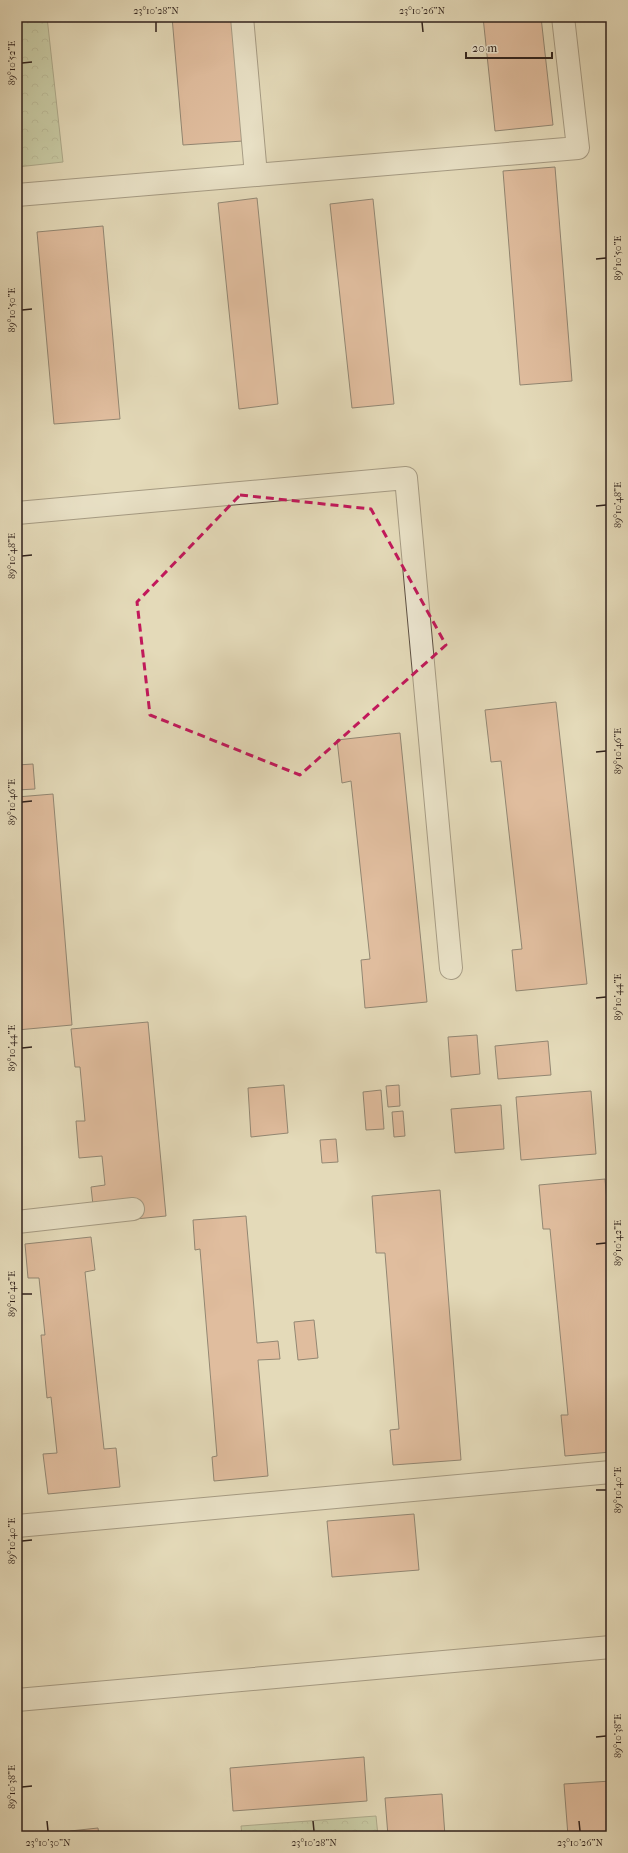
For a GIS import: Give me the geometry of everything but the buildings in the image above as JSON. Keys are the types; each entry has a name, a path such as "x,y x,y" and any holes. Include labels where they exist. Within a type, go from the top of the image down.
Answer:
{"street":[{"path":"242,17 256,175"},
{"path":"17,195 578,148 563,17"},
{"path":"17,513 406,478 451,968"},
{"path":"17,1222 133,1209"},
{"path":"17,1526 611,1472"},
{"path":"17,1700 611,1647"}],"highlighted area":[{"path":"240,495 371,509 446,645 300,775 150,715 137,602"}],"green space":[{"path":"17,17 47,17 63,162 17,167"},
{"path":"376,1816 378,1836 242,1836 241,1826"}]}
